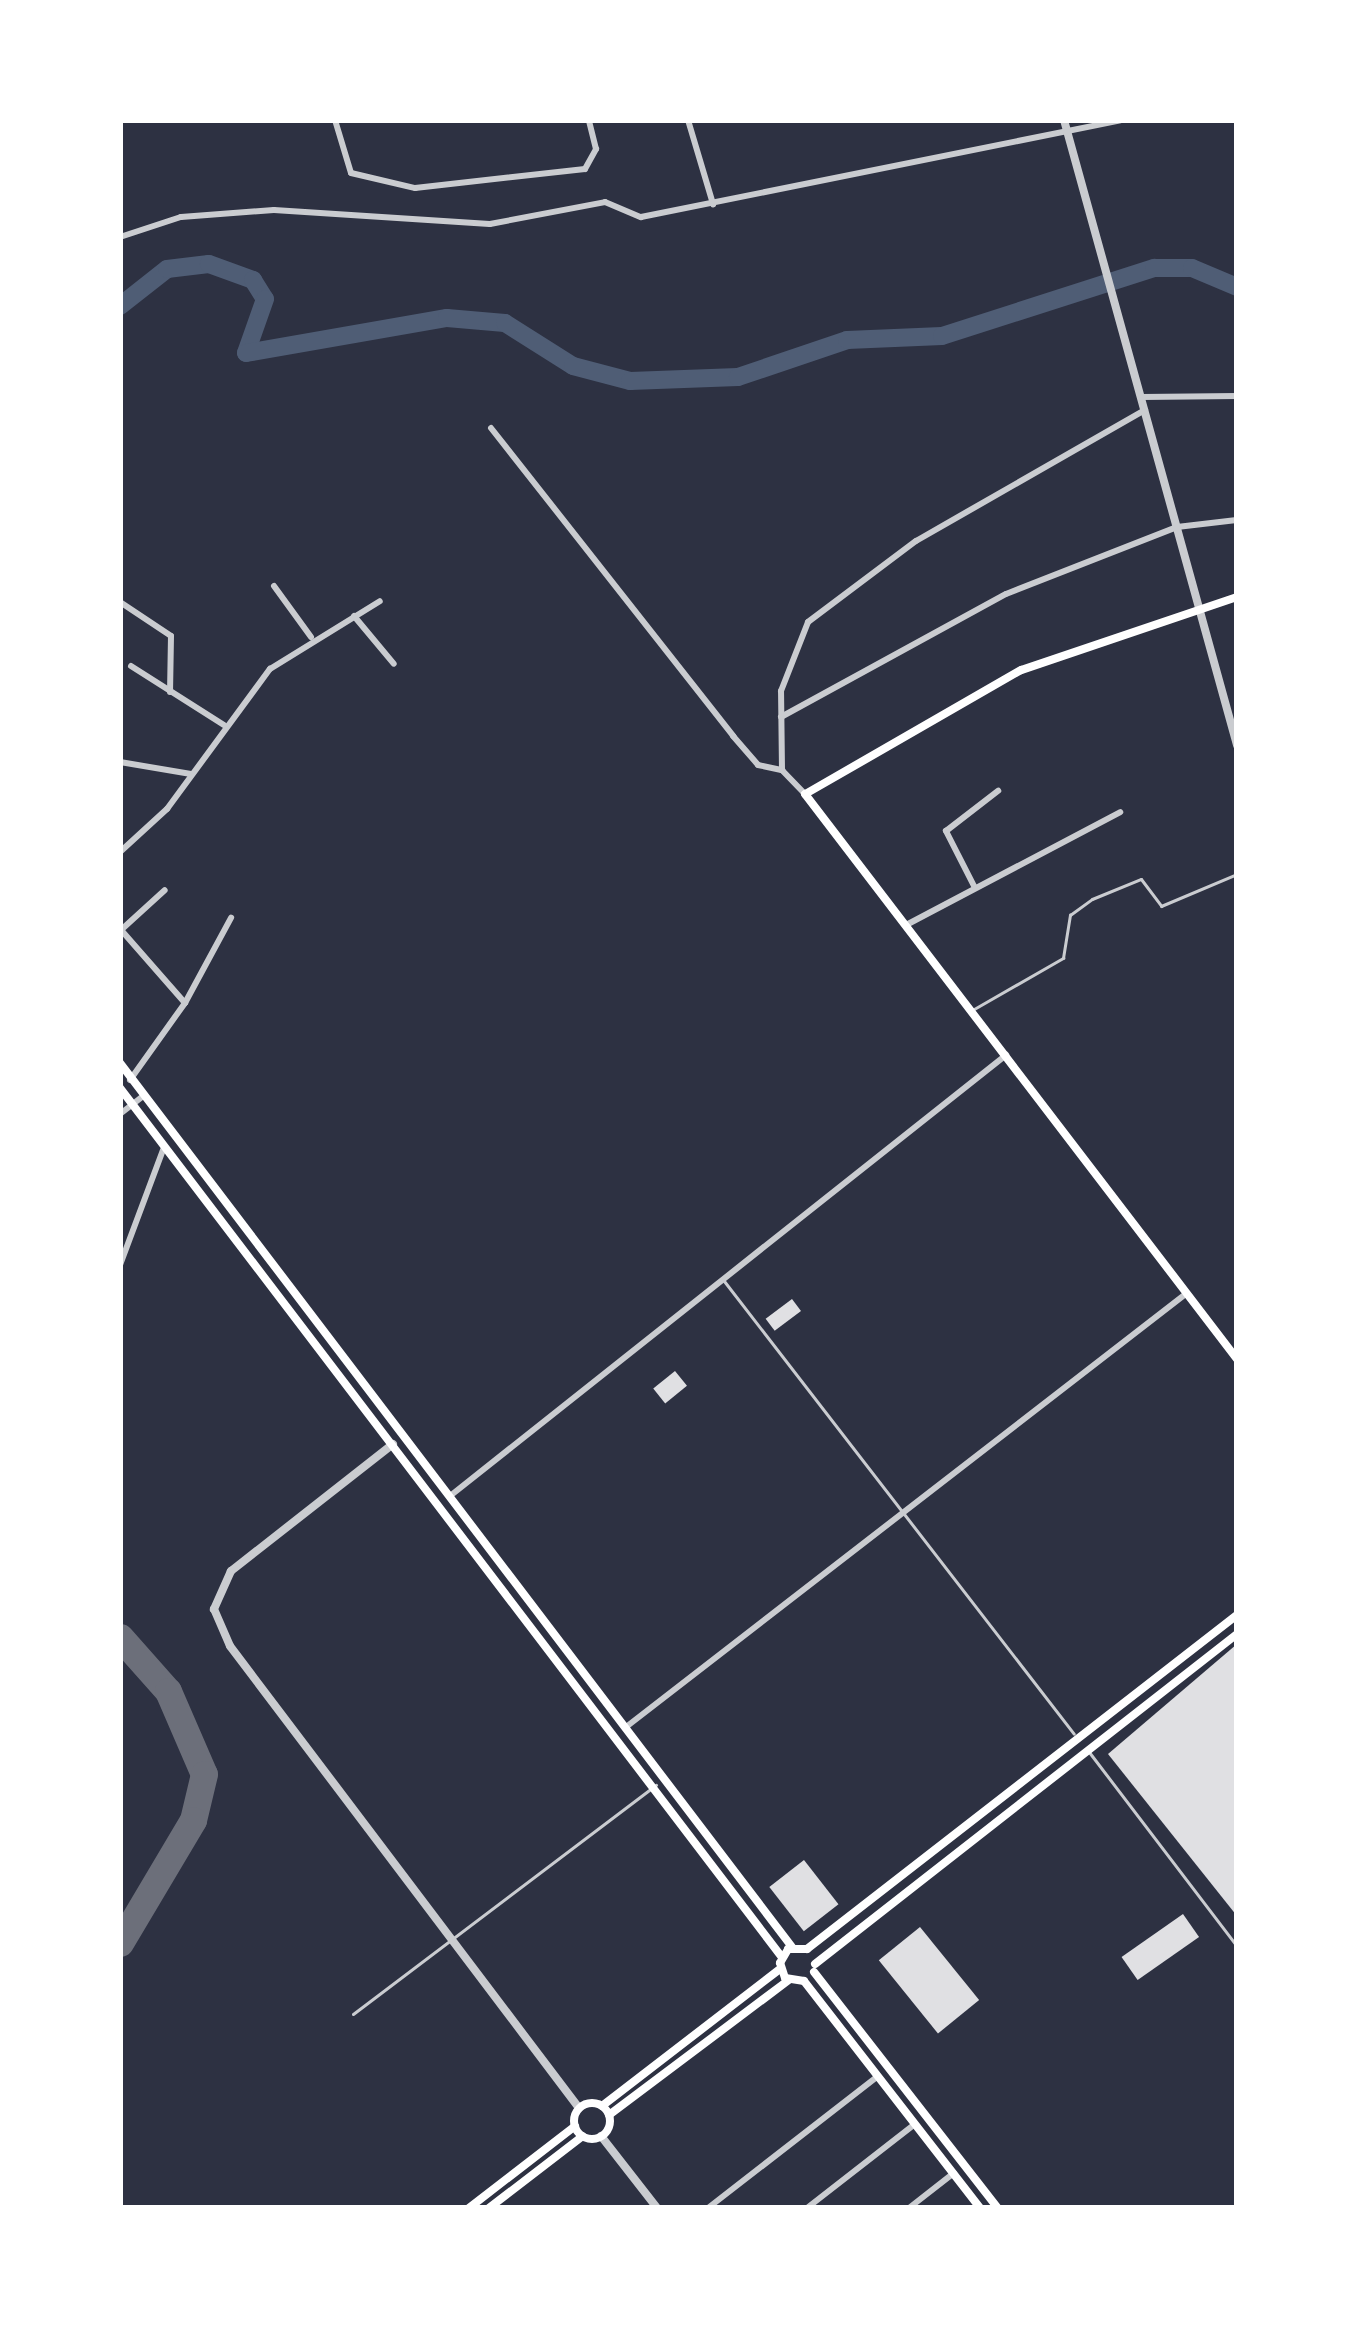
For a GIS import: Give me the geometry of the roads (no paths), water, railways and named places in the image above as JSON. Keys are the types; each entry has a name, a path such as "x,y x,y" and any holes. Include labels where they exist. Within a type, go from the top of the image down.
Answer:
{"main road":[{"path":"1237,597 1198,603 1022,670 805,794 1237,1358"},
{"path":"120,1063 792,1947 807,1949 1237,1615"},
{"path":"120,1088 782,1956"},
{"path":"804,1981 814,1968 1237,1634"},
{"path":"1076,1736 1088,1751"},
{"path":"469,2208 575,2126 579,2108 602,2105 780,1970 782,1956 792,1947"},
{"path":"807,1949 814,1968 998,2208"},
{"path":"780,1970 789,1980"},
{"path":"488,2208 583,2136 602,2136 609,2115 789,1980 804,1981 980,2208"},
{"path":"602,2105 609,2115"},
{"path":"575,2126 583,2136"}],"street":[{"path":"334,120 350,173 415,188 585,169 596,148 589,120"},
{"path":"688,120 713,204"},
{"path":"1064,120 1236,739"},
{"path":"120,237 214,213 490,224 605,202 641,217 742,202 1120,120"},
{"path":"1142,397 1237,396"},
{"path":"782,770 781,717 789,652 831,599 1145,410"},
{"path":"491,428 733,736 758,765 782,770 805,794"},
{"path":"781,717 1006,594 1177,527 1237,520"},
{"path":"274,586 311,638"},
{"path":"120,852 191,774 224,725 311,638 380,601"},
{"path":"120,602 171,636 170,692"},
{"path":"354,615 394,664"},
{"path":"131,666 224,725"},
{"path":"120,762 191,774"},
{"path":"975,887 946,831 998,791"},
{"path":"908,924 1120,812"},
{"path":"165,890 121,927 185,1003"},
{"path":"130,1080 185,1003 231,918"},
{"path":"450,1496 1006,1055"},
{"path":"120,1114 142,1097"},
{"path":"120,1264 164,1150"},
{"path":"626,1727 1187,1293"},
{"path":"393,1444 231,1571 214,1609 230,1646 579,2108"},
{"path":"708,2208 878,2076"},
{"path":"807,2208 915,2123"},
{"path":"602,2136 657,2208"},
{"path":"909,2208 954,2174"}],"lane":[{"path":"973,1010 1064,958 1070,914 1092,899 1141,879 1161,906 1237,874"},
{"path":"723,1280 1076,1736"},
{"path":"1088,1751 1237,1946"},
{"path":"353,2014 656,1785"}],"waterway":[{"path":"120,306 167,269 209,264 253,280 265,299 246,353 447,318 505,323 573,366 630,381 738,377 847,340 942,336 1154,268 1192,268 1237,287"}]}
